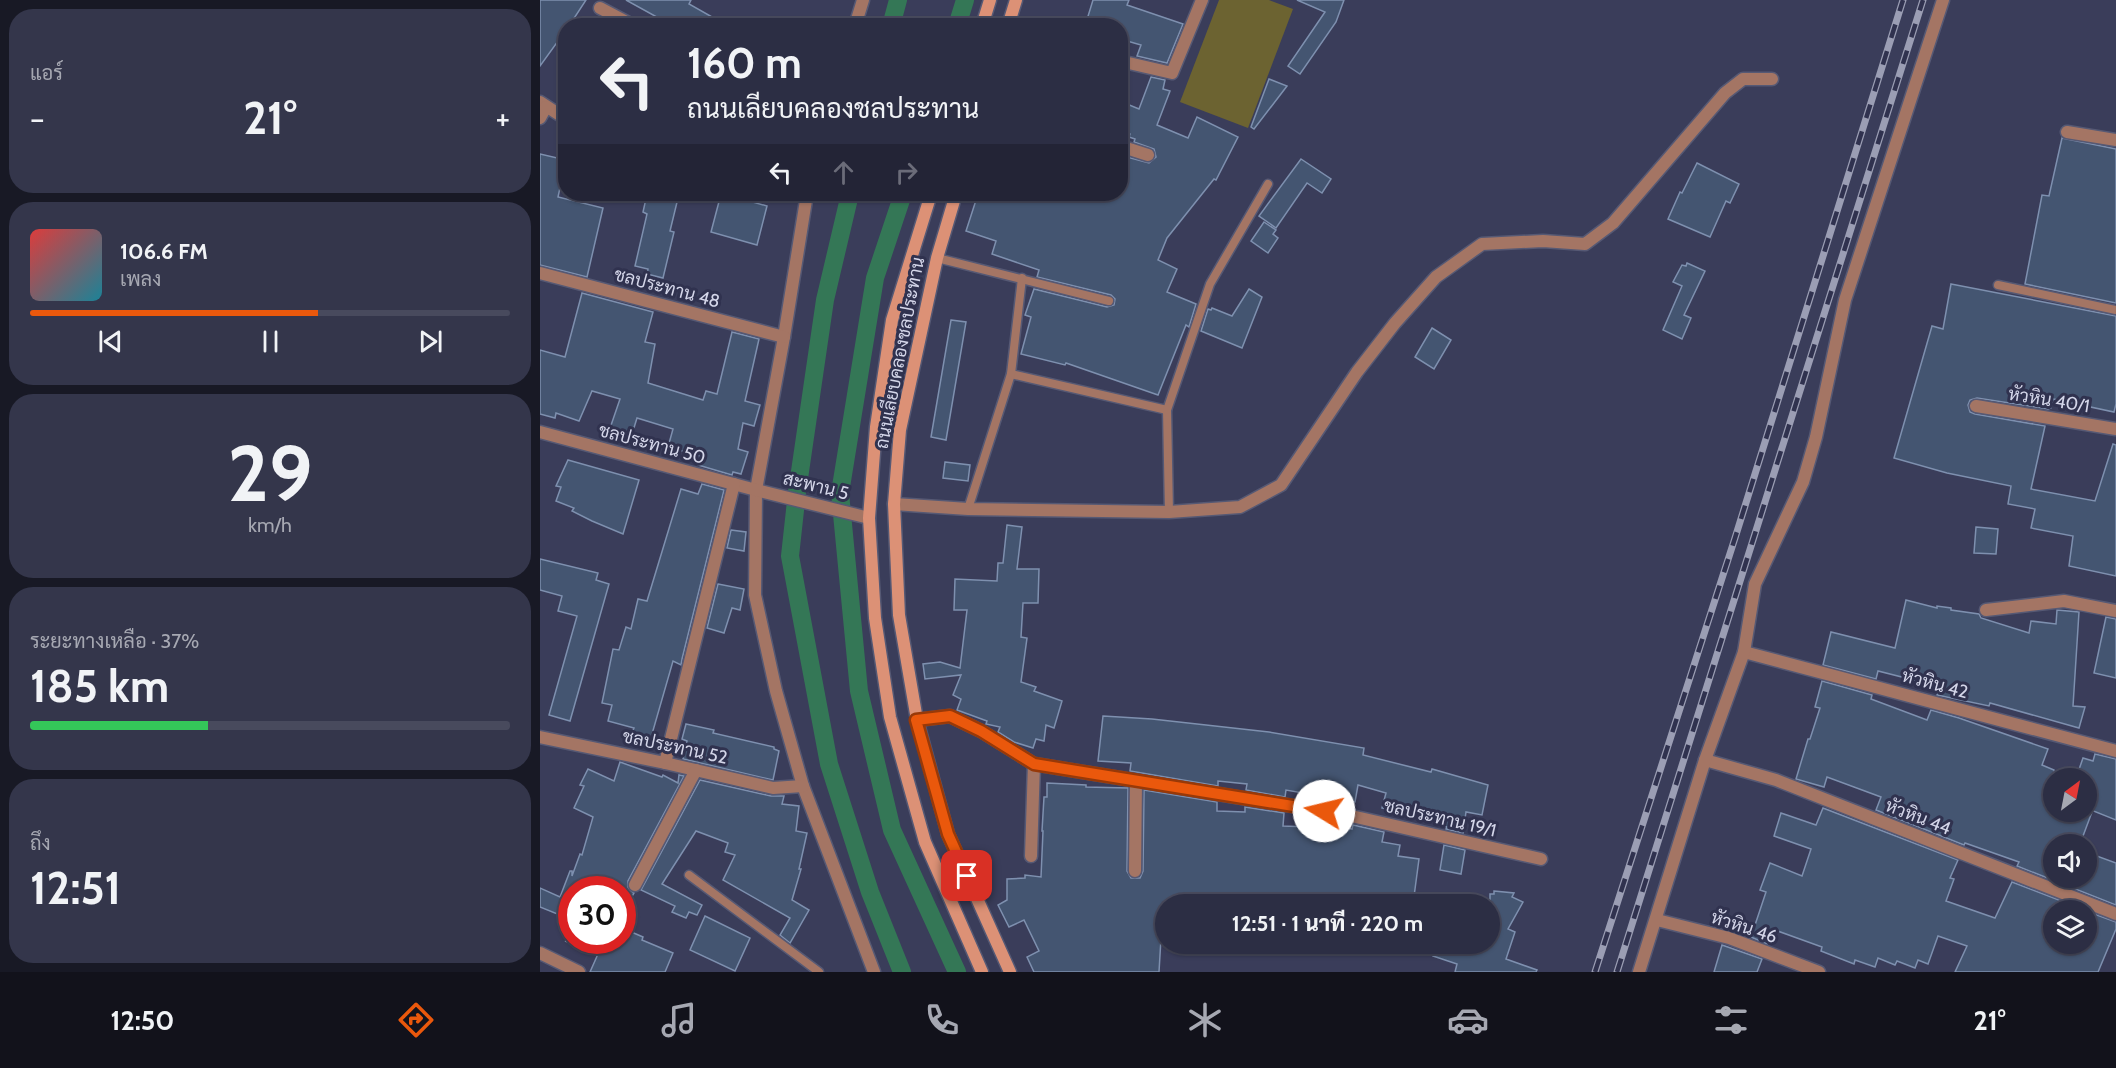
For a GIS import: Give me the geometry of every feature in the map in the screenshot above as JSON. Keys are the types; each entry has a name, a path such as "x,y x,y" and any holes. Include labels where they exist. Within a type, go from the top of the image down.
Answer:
{"street":[{"path":"857,18 863,0"},
{"path":"984,18 990,0"},
{"path":"1010,18 1016,0"},
{"path":"1128,63 1172,73 1202,0"},
{"path":"1640,972 1705,760 1744,652 1755,584 1803,482 1816,437 1845,300 1943,0"},
{"path":"600,8 619,18"},
{"path":"894,504 968,508 1169,512 1240,507 1281,485 1357,372 1395,323 1436,277 1482,244 1543,241 1585,244 1613,223 1725,93 1743,79 1772,79"},
{"path":"542,109 558,116"},
{"path":"2067,132 2116,140"},
{"path":"1128,149 1148,156"},
{"path":"806,201 756,490 755,595 776,691 803,786 874,972"},
{"name":"ถนนเลียบคลองชลประทาน","path":"929,201 892,320 876,427 869,518 875,618 890,717 925,842 982,972"},
{"name":"ถนนเลียบคลองชลประทาน","path":"955,201 937,258 900,430 894,504 900,615 916,720 948,834 1010,972"},
{"name":"ชลประทาน 48","path":"540,273 784,337"},
{"name":"หัวหิน 40/1","path":"1976,406 2116,429"},
{"path":"540,447 543,433"},
{"name":"ชลประทาน 50","path":"543,433 756,490"},
{"path":"665,763 734,484"},
{"name":"สะพาน 5","path":"756,490 869,518"},
{"path":"1986,610 2064,601 2116,611"},
{"name":"หัวหิน 42","path":"1744,652 2116,751"},
{"name":"ชลประทาน 19/1","path":"916,720 950,716 981,731 1034,764 1347,815 1541,859"},
{"name":"ชลประทาน 52","path":"540,737 773,788 803,786"},
{"name":"หัวหิน 44","path":"1705,760 1776,780 2116,914"},
{"path":"1031,856 1034,764"},
{"path":"636,883 696,770"},
{"path":"1135,871 1136,781"},
{"name":"หัวหิน 46","path":"1657,920 1729,938 1819,972"},
{"path":"540,953 579,972"}],"lane":[{"path":"1169,512 1167,410 1210,284 1268,184"},
{"path":"937,258 1108,301"},
{"path":"968,508 1011,374 1022,278"},
{"path":"1998,285 2116,310"},
{"path":"1011,374 1167,410"},
{"path":"689,875 819,972"}],"shaded area":[{"path":"1219,0 1269,0 1293,9 1248,128 1180,102"}],"building":[{"path":"540,0 586,0 574,18 558,18 558,41 540,66"},
{"path":"626,0 691,0 689,4 714,18 659,18"},
{"path":"1093,0 1129,0 1127,5 1183,24 1167,63 1137,56 1141,45 1128,41 1128,18 1087,18"},
{"path":"1297,0 1344,0 1336,22 1300,74 1288,66 1325,12"},
{"path":"1151,77 1165,80 1163,89 1170,91 1157,125 1188,138 1197,117 1238,137 1216,180 1214,179 1167,238 1158,260 1177,269 1167,292 1196,304 1189,327 1186,325 1158,395 1066,363 1065,365 1021,354 1031,317 1025,315 1034,289 1107,307 1114,305 1115,299 1111,295 1037,277 1039,270 992,254 996,241 966,231 976,201 1128,201 1128,157 1149,163 1156,157 1154,149 1134,142 1135,139 1129,137 1128,104 1139,109"},
{"path":"1269,79 1287,86 1254,129 1251,127"},
{"path":"2062,138 2116,149 2116,303 2025,284 2042,195 2049,196"},
{"path":"540,154 558,158 558,201 574,201 603,208 587,277 540,265"},
{"path":"1301,159 1331,179 1322,193 1307,183 1276,228 1259,216"},
{"path":"1697,163 1739,184 1730,203 1726,201 1710,237 1668,219"},
{"path":"645,201 677,201 670,231 674,232 663,278 647,274 648,269 635,266 647,214 643,212"},
{"path":"719,201 749,201 767,206 757,245 711,232"},
{"path":"1264,222 1276,230 1273,234 1278,238 1268,253 1251,241"},
{"path":"1687,263 1705,271 1684,315 1691,318 1682,339 1663,330 1682,286 1673,282 1682,265 1686,266"},
{"path":"1951,284 2116,316 2116,404 2114,412 2053,399 2051,408 2048,409 1977,398 1970,400 1968,405 1970,412 1975,414 2045,426 2031,489 2095,501 2113,444 2116,445 2116,576 2069,566 2073,536 2031,528 2035,509 2008,504 2011,486 1947,473 1894,458 1932,326 1943,329"},
{"path":"1249,289 1262,297 1242,348 1201,331 1208,309 1212,308 1232,316"},
{"path":"582,293 653,312 645,342 655,344 648,383 703,400 706,391 717,394 732,332 759,339 745,401 760,405 754,426 743,423 738,449 748,452 741,474 733,472 732,475 698,465 700,456 668,447 673,429 637,418 629,444 607,437 620,399 592,391 579,421 556,413 555,418 540,414 540,350 565,357"},
{"path":"951,320 966,322 946,440 931,437"},
{"path":"1432,328 1451,340 1434,369 1415,357"},
{"path":"568,460 639,480 623,534 592,521 572,511 574,508 556,501 561,487 556,486"},
{"path":"945,462 970,465 968,481 943,478"},
{"path":"702,484 724,490 681,665 673,661 650,741 631,735 634,728 608,721 612,705 602,703 613,649 619,650 626,627 631,629 638,599 647,601 681,489 698,494"},
{"path":"1007,525 1022,527 1017,569 1039,569 1038,603 1023,603 1021,637 1027,638 1021,682 1036,687 1034,691 1062,701 1054,728 1046,725 1044,741 1036,739 1033,748 1014,742 998,732 1000,727 986,724 987,721 957,710 961,699 953,695 961,675 925,679 923,664 940,662 960,668 967,610 954,610 955,579 997,581 998,563 1003,563"},
{"path":"1976,527 1998,529 1996,554 1974,553"},
{"path":"731,530 746,532 744,551 727,548"},
{"path":"540,559 598,573 596,580 609,584 570,721 549,715 577,616 558,611 562,596 540,590"},
{"path":"718,584 744,589 740,610 732,608 724,633 707,628"},
{"path":"1906,600 1937,608 1937,606 1979,614 1981,618 2029,633 2031,621 2056,624 2057,610 2079,612 2073,706 2085,707 2079,728 1990,703 1989,706 1937,695 1941,687 1878,671 1876,679 1823,665 1831,632 1895,648"},
{"path":"2106,617 2116,619 2116,678 2094,673"},
{"path":"1822,681 1872,695 1871,699 1927,720 1931,710 2048,749 2042,765 2049,768 2043,768 2043,822 2088,822 2084,834 2043,834 2043,876 2017,866 2019,862 1965,843 1964,845 1876,810 1881,797 1827,777 1824,787 1796,779 1820,708 1815,707"},
{"path":"1103,716 1269,732 1364,748 1363,755 1431,772 1432,769 1488,785 1482,815 1466,812 1463,833 1446,829 1447,827 1422,818 1382,808 1386,793 1358,785 1355,802 1286,790 1285,797 1246,790 1247,784 1218,781 1218,786 1130,771 1131,763 1098,761"},
{"path":"686,724 714,730 713,733 774,747 779,751 773,780 683,759 687,741 682,739"},
{"path":"2095,754 2116,759 2116,820 2097,812 2097,768 2080,768 2083,758 2093,761"},
{"path":"620,762 662,777 663,775 678,783 679,775 684,776 631,876 572,876 580,854 582,855 593,817 574,808 584,786 580,785 588,769 614,781"},
{"path":"700,780 771,796 784,796 782,804 799,806 796,831 807,833 799,869 801,869 792,900 809,910 790,943 780,935 790,918 723,880 735,855 725,852 728,843 696,831 662,884 702,905 697,915 689,912 686,918 672,912 675,906 641,890"},
{"path":"1047,783 1128,788 1127,871 1131,878 1140,878 1143,871 1144,790 1217,802 1217,811 1245,812 1245,807 1284,813 1283,826 1337,828 1337,826 1352,829 1353,825 1384,832 1382,842 1400,845 1398,856 1419,859 1414,894 1155,894 1155,954 1160,954 1159,972 1034,972 1027,957 1039,951 1024,920 1009,927 998,905 1007,900 1007,879 1025,878 1025,875 1041,877 1044,797 1047,797"},
{"path":"1823,808 1958,860 1950,878 1954,879 1946,901 1995,918 2012,882 2059,900 2043,900 2043,954 2097,954 2097,915 2116,922 2116,929 2098,972 1955,972 1967,946 1938,936 1928,964 1918,960 1915,968 1897,961 1895,965 1878,958 1875,967 1855,960 1854,964 1821,951 1822,947 1772,929 1767,944 1751,937 1766,892 1760,890 1770,863 1802,876 1811,849 1774,836 1781,813 1816,825"},
{"path":"1444,845 1465,850 1461,874 1440,870"},
{"path":"2097,856 2116,863 2116,905 2073,888 2097,888"},
{"path":"540,888 558,896 558,914 540,907"},
{"path":"1494,891 1514,893 1512,897 1523,902 1508,929 1515,932 1506,959 1537,970 1536,972 1455,972 1457,964 1433,956 1434,954 1500,954 1500,894 1494,894"},
{"path":"705,916 750,938 735,971 690,950"},
{"path":"636,934 643,937 642,940 673,953 665,972 590,972 598,954 636,954"},
{"path":"1722,945 1762,959 1757,972 1714,972"}],"waterway":[{"path":"893,18 898,0"},
{"path":"959,18 965,0"},
{"path":"848,201 825,300 790,556 829,764 870,892 902,972"},
{"path":"901,201 875,278 840,493 859,691 892,830 957,972"}],"railway":[{"path":"1595,972 1735,538 1903,0"},
{"path":"1617,972 1923,0"}],"route":[{"path":"967,876 948,834 916,720 950,716 981,731 1034,764 1324,811"}]}
